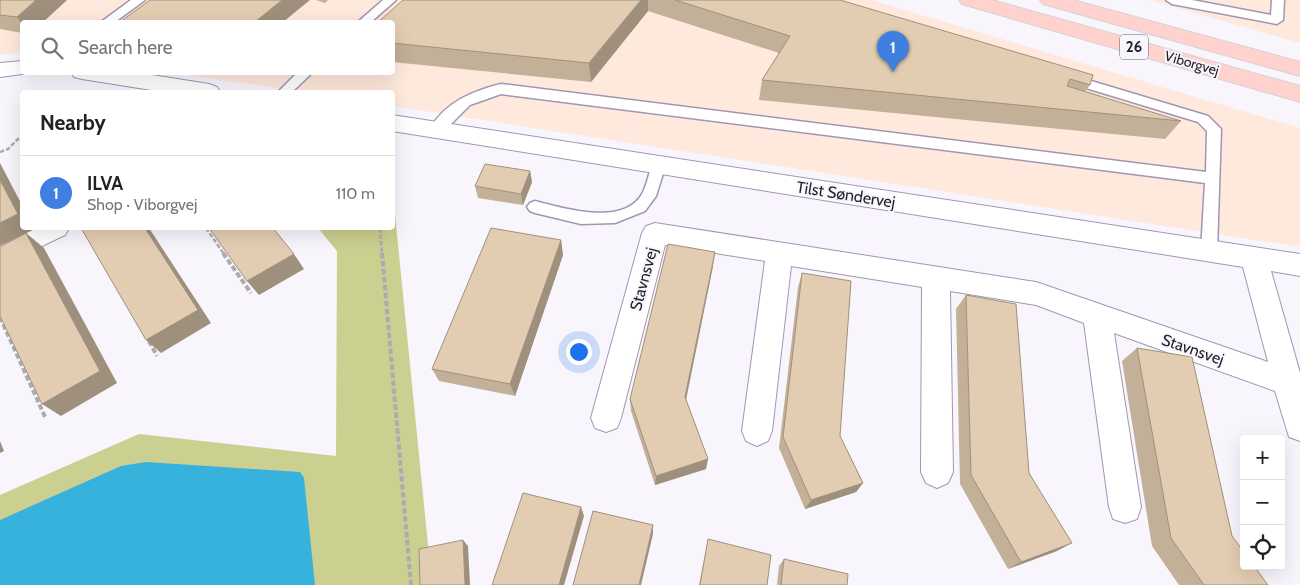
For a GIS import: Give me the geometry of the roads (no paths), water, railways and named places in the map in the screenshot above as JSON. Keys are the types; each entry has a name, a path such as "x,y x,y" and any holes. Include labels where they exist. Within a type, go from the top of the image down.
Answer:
{"main road":[{"name":"Viborgvej","path":"969,0 1300,94"},
{"name":"Viborgvej","path":"1050,0 1300,69"}],"street":[{"path":"0,70 20,68"},
{"path":"101,75 196,90"},
{"name":"Tilst Søndervej","path":"395,123 1300,265"},
{"path":"0,256 52,230"},
{"name":"Stavnsvej","path":"606,418 655,233 1036,294 1288,382"},
{"path":"757,431 779,253"},
{"path":"1254,258 1300,427"},
{"path":"936,278 938,472"},
{"path":"1097,316 1125,507"}],"lane":[{"path":"110,20 139,0"},
{"path":"366,20 390,0"},
{"path":"1172,0 1277,20 1278,0"},
{"path":"1053,74 1202,119 1214,129 1215,157 1211,178 1209,251"},
{"path":"286,90 304,75"},
{"path":"437,129 463,102 476,94 501,89 1211,178"},
{"path":"535,207 581,218 610,219 640,207 650,196 659,164"}],"water":[{"path":"146,462 300,472 304,478 315,585 0,585 0,520 121,466"}],"place":[{"name":"ILVA","path":"893,72"}]}
